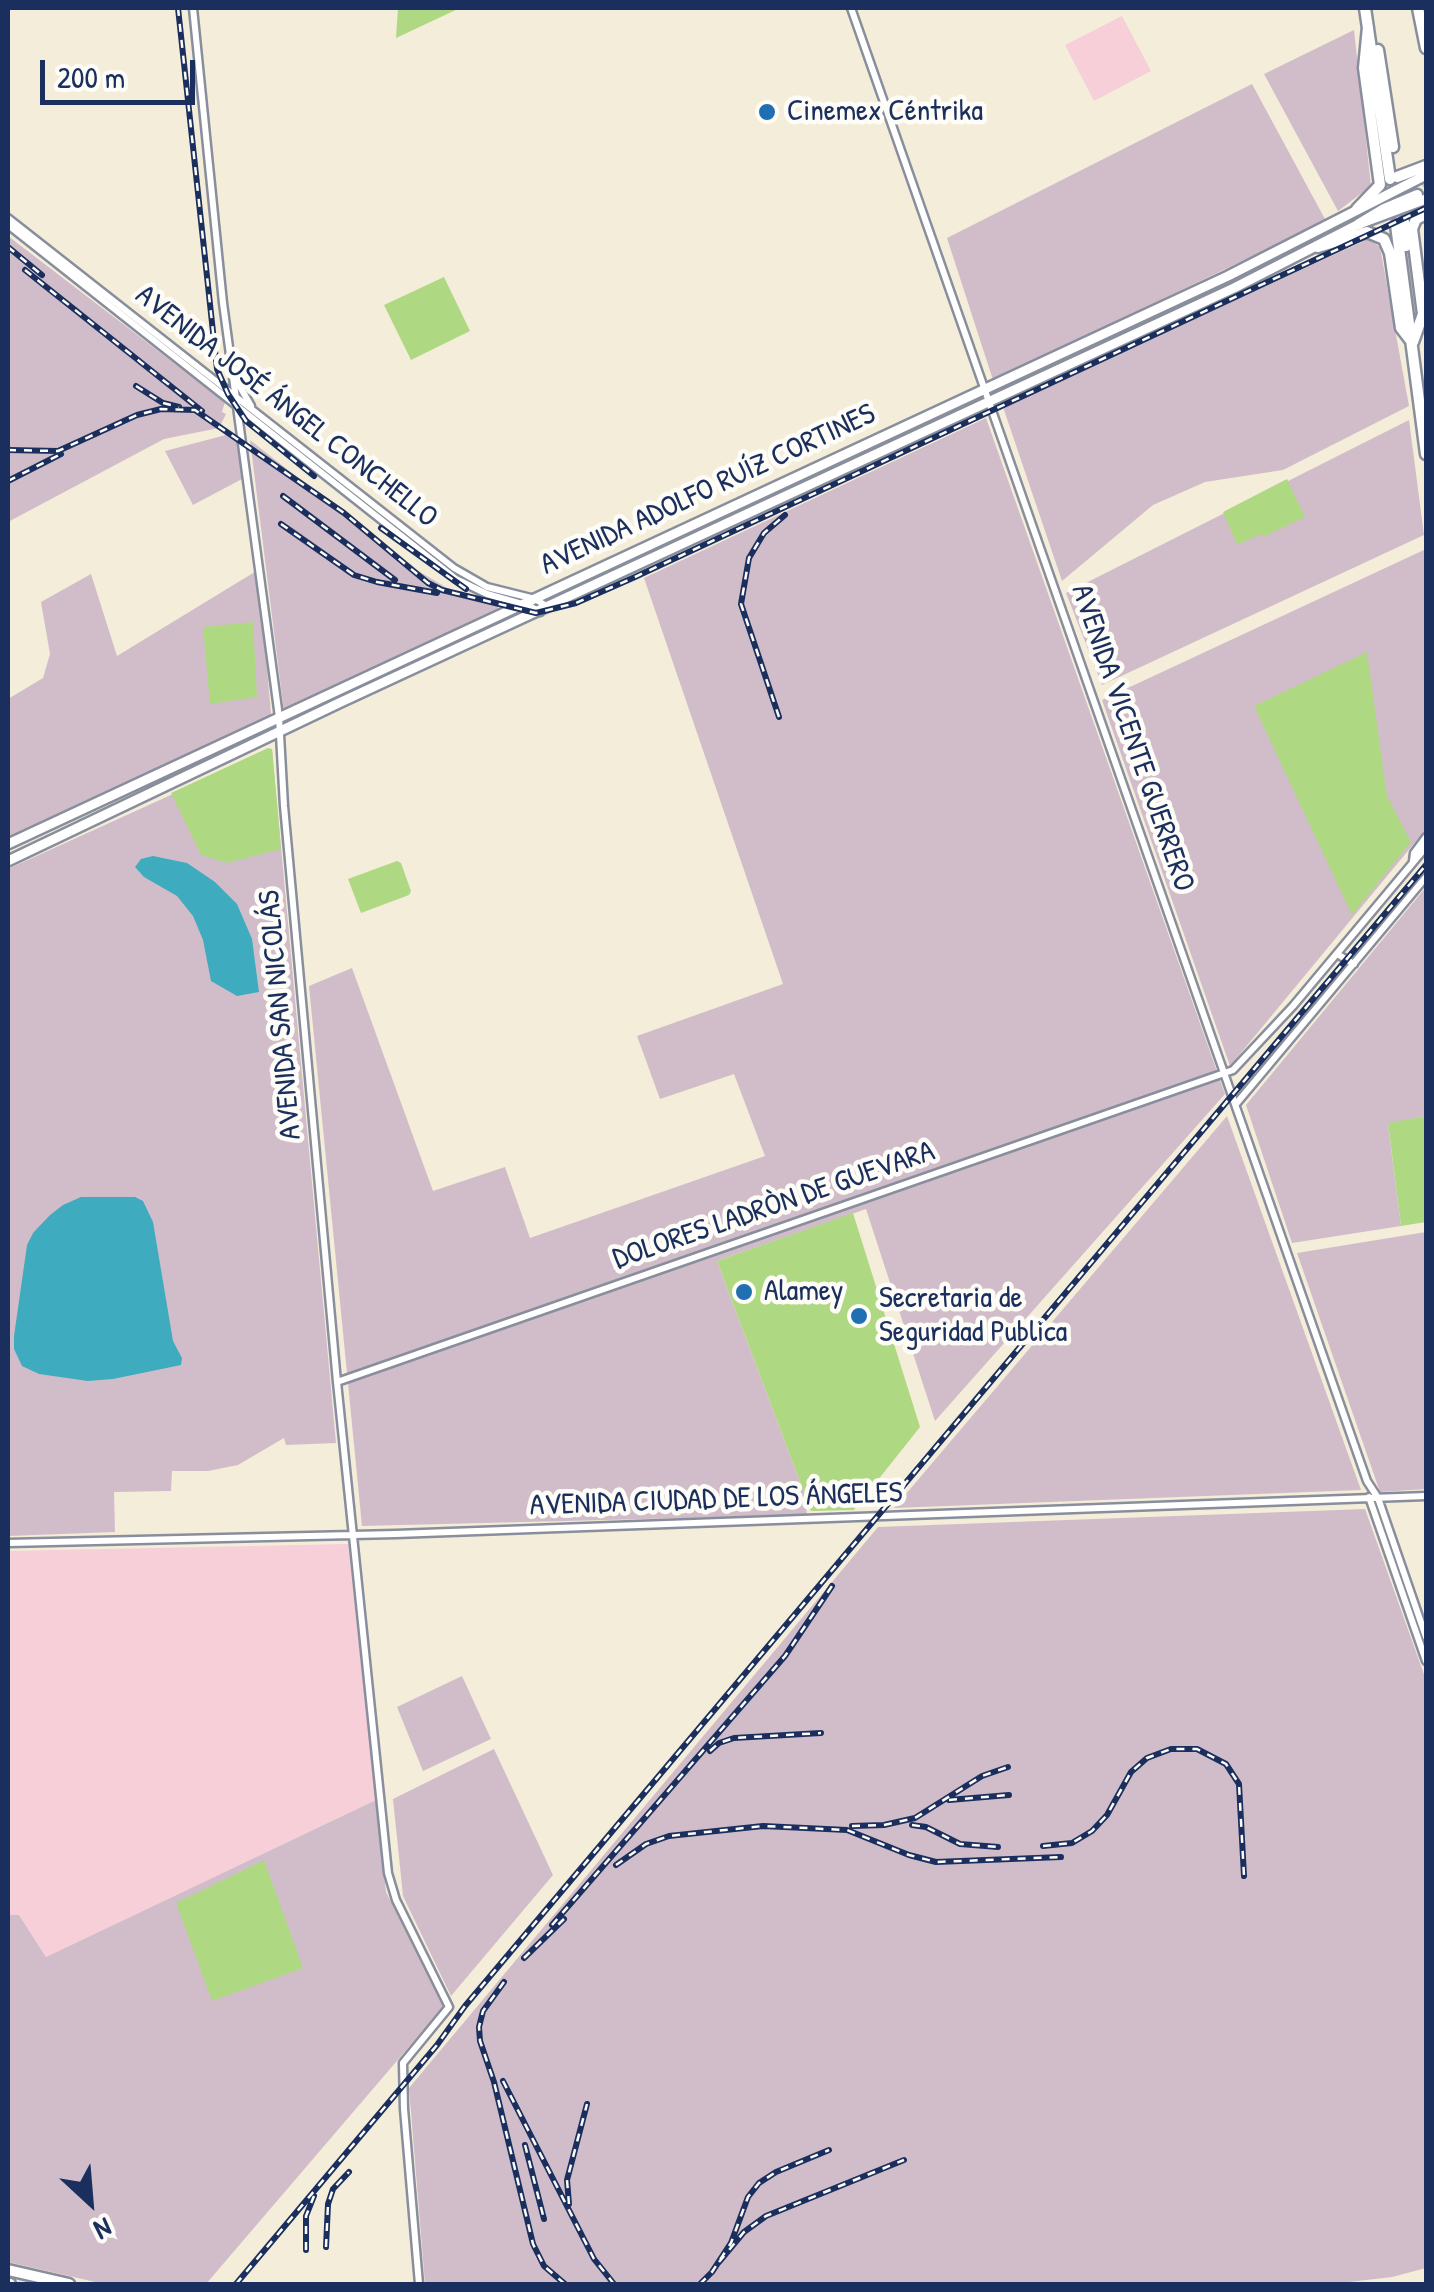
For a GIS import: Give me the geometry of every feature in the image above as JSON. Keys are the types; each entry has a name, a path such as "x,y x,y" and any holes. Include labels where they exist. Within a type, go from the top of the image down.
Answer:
{"highway":[{"path":"1364,8 1382,67 1395,181 1426,166"},
{"path":"1423,8 1426,48"},
{"path":"1357,209 1380,185 1364,68 1368,27"},
{"path":"1359,224 1384,208 1422,197"},
{"path":"1412,343 1422,314 1412,229 1416,219 1426,214"},
{"path":"1400,223 1408,258 1403,270 1426,454"},
{"path":"1318,247 1367,232 1384,238 1390,252 1400,328 1412,343"},
{"path":"8,2270 69,2284"}],"main road":[{"name":"AVENIDA ADOLFO RUÍZ CORTINES","path":"8,844 1228,276 1357,209 1395,181 1426,175"},
{"name":"AVENIDA ADOLFO RUÍZ CORTINES","path":"8,861 1318,247 1359,224"},
{"path":"581,577 583,588 588,589"},
{"path":"459,633 464,646"}],"street":[{"name":"AVENIDA SAN NICOLÁS","path":"193,8 233,374 279,717 337,1382 388,1873 396,1900 448,2007 404,2063 404,2110 419,2284"},
{"name":"AVENIDA VICENTE GUERRERO","path":"851,8 1226,1073 1426,1661"},
{"name":"AVENIDA JOSÉ ÁNGEL CONCHELLO","path":"8,221 458,571 487,588 534,599 544,610"},
{"name":"AVENIDA JOSÉ ÁNGEL CONCHELLO","path":"8,221 456,579 486,594 544,610"},
{"path":"233,374 258,415"},
{"path":"1413,862 1414,853 1426,837"},
{"path":"1226,1073 1243,1062 1426,847"},
{"path":"1236,1104 1426,877"},
{"path":"1337,954 1354,964"},
{"name":"DOLORES LADRÒN DE GUEVARA","path":"337,1382 1226,1073"},
{"name":"AVENIDA CIUDAD DE LOS ÁNGELES","path":"8,1543 352,1535 1426,1496"},
{"path":"1384,1516 1392,1502 1402,1497"},
{"name":"AVENIDA VICENTE GUERRERO","path":"1373,1498 1384,1516 1426,1637"}],"shaded area":[{"path":"1122,16 1151,71 1094,101 1065,45"},
{"path":"1354,30 1371,186 1338,211 1264,74"},
{"path":"1252,84 1326,221 993,380 947,238"},
{"path":"8,236 225,402 222,412 226,414 219,428 164,439 8,522"},
{"path":"1368,239 1380,247 1409,406 1283,470 1205,482 1153,505 1062,581 1003,407"},
{"path":"986,418 1225,1094 935,1421 866,1209 717,1261 805,1495 807,1515 362,1526 309,986 352,968 433,1191 505,1167 530,1238 765,1156 734,1074 660,1099 637,1036 783,984 644,578"},
{"path":"1409,420 1424,535 1102,685 1066,593"},
{"path":"226,435 238,441 242,479 193,505 165,451"},
{"path":"250,440 410,566 447,588 498,604 498,612 284,712"},
{"path":"1426,549 1426,829 1230,1066 1102,700"},
{"path":"258,570 269,717 8,838 8,699 43,678 50,654 41,602 91,574 117,656"},
{"path":"272,749 336,1443 286,1445 284,1438 238,1465 208,1471 172,1471 171,1491 114,1492 115,1532 8,1536 8,869"},
{"path":"1426,887 1426,1116 1388,1124 1401,1226 1292,1243 1246,1105"},
{"path":"1227,1116 1361,1490 894,1508"},
{"path":"1426,1232 1426,1489 1380,1492 1297,1253"},
{"path":"1365,1509 1426,1680 1426,2268 1392,2277 1332,2284 425,2284 409,2088 878,1527"},
{"path":"348,1544 376,1800 46,1957 19,1915 8,1915 8,1551"},
{"path":"462,1676 491,1739 423,1771 397,1707"},
{"path":"494,1749 553,1875 451,1996 403,1896 393,1799"},
{"path":"376,1800 386,1892 443,2007 206,2284 104,2284 8,2262 8,1915 19,1915 46,1957"}],"green space":[{"path":"398,8 460,8 396,38"},
{"path":"444,277 470,331 411,360 384,305"},
{"path":"1287,479 1305,517 1237,545 1223,512"},
{"path":"253,622 257,697 210,704 203,627"},
{"path":"1367,652 1387,796 1411,842 1352,915 1254,706"},
{"path":"272,749 281,849 227,863 201,855 171,793"},
{"path":"397,861 411,891 409,895 361,913 348,879"},
{"path":"1426,1116 1426,1222 1401,1226 1388,1123"},
{"path":"853,1213 920,1427 854,1510 811,1511 717,1261"},
{"path":"264,1860 303,1968 212,2001 176,1903"}],"water":[{"path":"153,856 187,863 215,882 237,904 252,939 259,992 237,996 211,981 203,940 193,916 177,896 144,877 135,867 141,859"},
{"path":"81,1197 135,1197 143,1201 153,1222 173,1341 182,1358 181,1365 88,1381 39,1374 22,1366 14,1349 14,1336 27,1245 50,1215"}],"tunnel":[{"path":"1404,222 1405,199 1426,183"}],"railway":[{"path":"178,8 217,369 246,421 314,476"},
{"path":"8,450 58,451 137,415 161,409 195,410 344,513 428,583 536,613 576,603 635,577 1426,208"},
{"path":"8,247 42,275"},
{"path":"25,270 202,411"},
{"path":"136,386 163,403 179,407"},
{"path":"8,481 61,454"},
{"path":"283,496 395,580"},
{"path":"779,717 741,604 749,558 764,533 785,515"},
{"path":"281,524 354,575 437,593"},
{"path":"381,528 466,589"},
{"path":"236,2284 437,2045 465,2006 1426,865"},
{"path":"552,1925 785,1656 832,1586"},
{"path":"710,1751 734,1738 821,1733"},
{"path":"1043,1846 1072,1843 1092,1831 1107,1815 1131,1772 1147,1758 1171,1749 1197,1749 1226,1764 1239,1784 1244,1876"},
{"path":"852,1826 884,1825 915,1818 982,1776 1008,1767"},
{"path":"949,1800 1009,1795"},
{"path":"912,1825 926,1827 960,1844 998,1847"},
{"path":"616,1865 646,1844 669,1836 763,1826 847,1830 936,1862 1061,1857"},
{"path":"524,1958 564,1919"},
{"path":"504,1982 483,2011 480,2041 494,2082 533,2244 544,2266 565,2284"},
{"path":"503,2081 594,2259 614,2284"},
{"path":"569,2204 567,2180 587,2104"},
{"path":"525,2145 544,2219"},
{"path":"700,2284 731,2243 748,2197 759,2183 829,2150"},
{"path":"719,2262 744,2232 766,2216 904,2160"},
{"path":"326,2247 328,2204 333,2189 349,2172"},
{"path":"306,2250 306,2216 314,2196"}],"place":[{"name":"Cinemex Céntrika","path":"767,112"},
{"name":"Alamey","path":"744,1292"},
{"name":"Secretaria de Seguridad Publica","path":"859,1316"}]}
